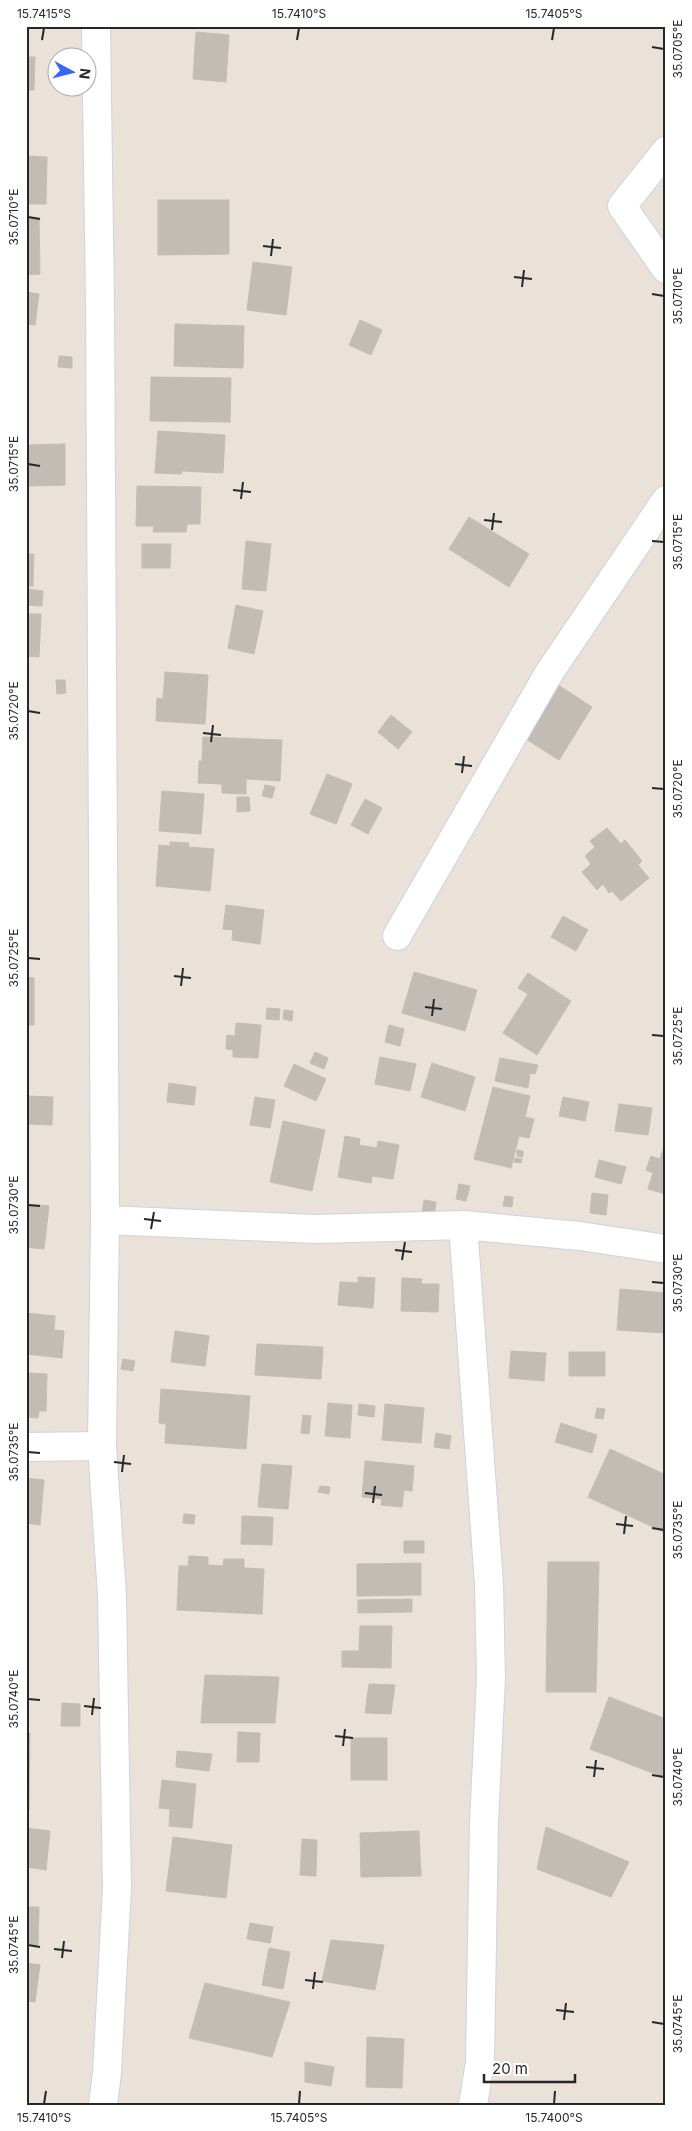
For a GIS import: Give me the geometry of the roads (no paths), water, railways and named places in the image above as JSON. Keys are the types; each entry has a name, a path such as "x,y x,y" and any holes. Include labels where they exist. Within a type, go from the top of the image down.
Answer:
{"street":[{"path":"96,26 100,304 104,1220 102,1446 112,1595 117,1888 107,2073 102,2105"},
{"path":"666,151 622,206 666,268"},
{"path":"397,936 549,673 666,500"},
{"path":"104,1220 316,1230 463,1225 580,1236 666,1250"},
{"path":"463,1225 489,1584 491,1678 484,1822 480,2062 473,2105"},
{"path":"26,1447 102,1446"}]}
